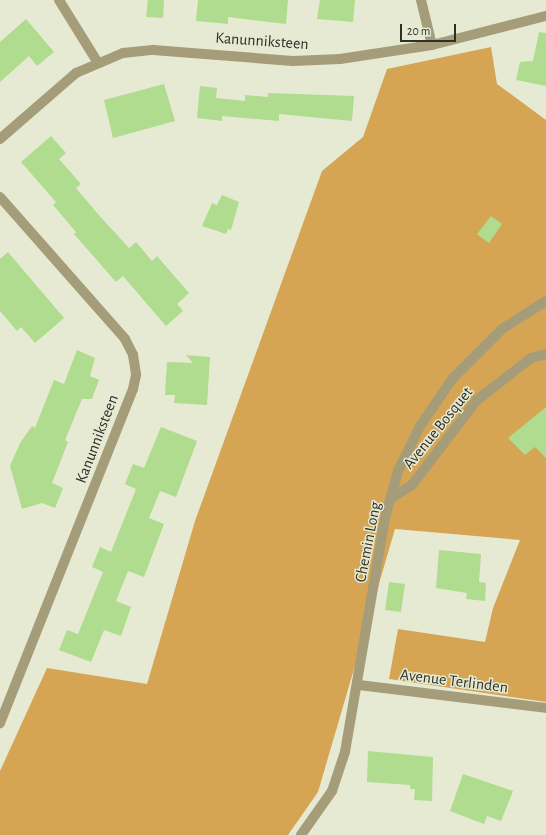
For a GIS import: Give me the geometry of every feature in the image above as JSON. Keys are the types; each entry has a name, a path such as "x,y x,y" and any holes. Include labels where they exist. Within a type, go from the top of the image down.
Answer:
{"street":[{"path":"59,0 98,63"},
{"path":"421,0 432,44"},
{"name":"Kanunniksteen","path":"0,139 76,73 123,53 153,50 293,61 340,59 432,44 546,16"},
{"name":"Kanunniksteen","path":"0,197 125,339 133,355 136,375 133,389 0,724"},
{"name":"Chemin Long","path":"301,835 332,791 345,752 359,685 385,518 393,497 398,471 420,426 453,378 502,329 546,301"},
{"name":"Avenue Bosquet","path":"393,497 412,485 476,401 531,358 546,354"},
{"name":"Avenue Terlinden","path":"359,685 546,708"}],"shaded area":[{"path":"491,47 497,84 546,120 546,702 389,679 398,629 485,642 493,608 520,540 395,529 318,792 288,835 0,835 0,771 47,668 147,684 195,521 322,171 363,137 387,69"}],"building":[{"path":"148,0 164,0 163,18 146,17"},
{"path":"198,0 288,0 286,24 228,17 228,24 196,21"},
{"path":"320,0 355,0 353,22 317,19"},
{"path":"26,19 54,52 37,66 29,56 0,82 0,42"},
{"path":"539,32 546,33 546,86 516,80 520,62 533,61"},
{"path":"164,84 175,121 113,138 104,100"},
{"path":"200,86 217,88 216,98 245,101 245,95 268,97 268,93 354,96 352,121 279,114 279,121 222,116 222,121 197,118"},
{"path":"51,136 66,153 59,159 81,184 76,188 97,213 129,248 136,242 152,261 157,256 189,293 177,304 183,311 166,326 123,276 116,282 74,234 76,232 53,205 56,202 21,162"},
{"path":"222,195 239,202 231,230 228,229 226,234 202,226 212,203 217,205"},
{"path":"491,216 502,224 489,243 477,234"},
{"path":"8,252 64,318 35,343 21,327 17,331 0,311 0,259"},
{"path":"77,350 95,358 90,376 99,380 92,399 82,399 65,440 68,442 52,483 63,488 55,508 42,503 22,509 10,466 20,443 32,426 35,428 54,380 64,384"},
{"path":"186,355 210,357 207,405 174,403 175,395 165,395 167,362 193,363"},
{"path":"546,407 546,458 535,447 525,455 508,438"},
{"path":"161,427 197,441 176,497 160,491 149,518 164,524 144,577 128,571 116,601 131,607 121,636 104,630 91,662 59,650 67,630 78,634 103,572 92,567 100,547 111,552 136,489 125,484 133,464 144,468"},
{"path":"439,550 481,554 479,582 486,583 485,601 466,599 467,593 436,588"},
{"path":"389,582 405,584 401,612 385,610"},
{"path":"368,751 433,757 432,801 414,800 415,789 410,789 410,785 367,782"},
{"path":"463,774 513,791 501,821 487,816 484,824 450,811"}]}
